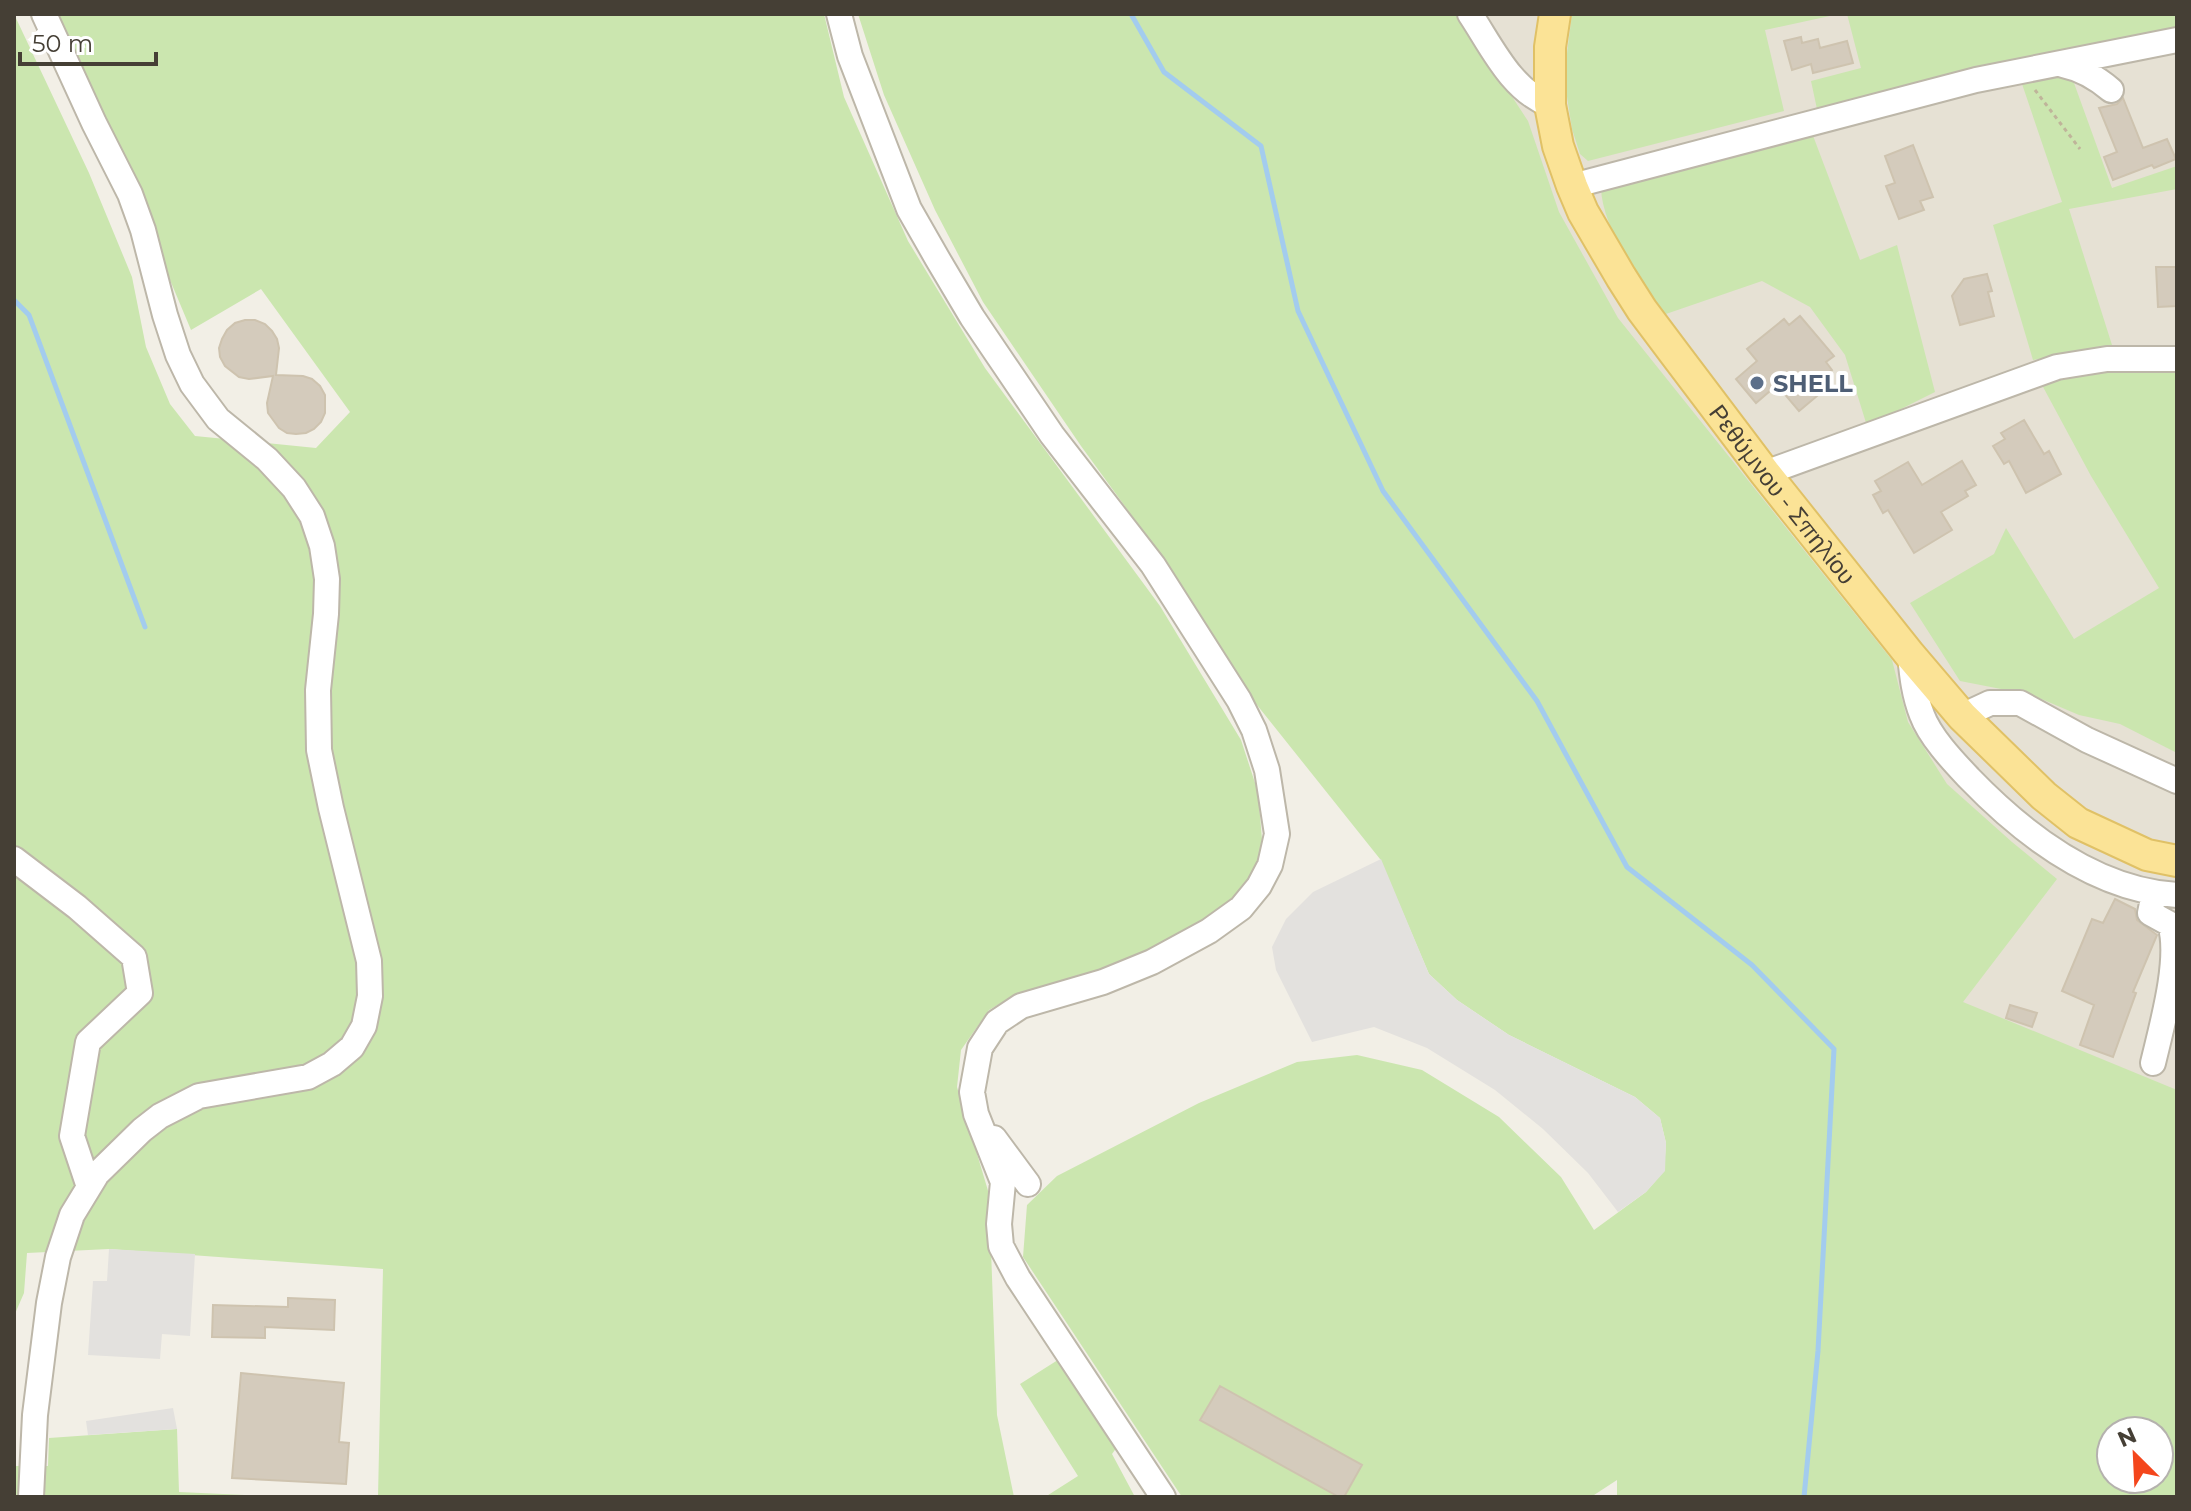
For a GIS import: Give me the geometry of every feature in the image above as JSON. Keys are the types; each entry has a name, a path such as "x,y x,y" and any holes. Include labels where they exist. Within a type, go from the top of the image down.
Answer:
{"main road":[{"name":"Ρεθύμνου - Σπηλίου","path":"1555,14 1550,47 1550,105 1558,146 1583,212 1642,310 1765,473 1962,716 2044,796 2078,823 2147,855 2177,861"}],"street":[{"path":"31,1497 24,1450 25,1415 58,1257 72,1215 97,1174 160,1116 199,1096 308,1077 332,1064 352,1047 364,1026 370,996 369,961 319,750 318,690 327,579 322,546 312,516 294,488 267,459 218,419 192,384 178,355 130,194 44,14"},
{"path":"839,14 850,56 909,209 972,317 1052,435 1153,565 1239,700 1254,730 1267,770 1277,834 1270,865 1259,886 1241,908 1209,931 1152,962 1103,982 1021,1006 997,1022 980,1048 972,1092 976,1114 1003,1182 999,1224 1001,1246 1018,1278 1163,1497"},
{"path":"1470,14 1516,82 1529,94 1550,105"},
{"path":"1572,186 1961,84 2177,40"},
{"path":"2061,65 2076,68 2111,90"},
{"path":"1765,473 2057,367 2107,359 2177,359"},
{"path":"1910,655 1912,682 1923,717 1951,759 1989,798 2055,853 2131,888 2165,894 2150,913 2170,924 2174,937 2174,954 2153,1063"},
{"path":"1962,716 1990,703 2020,703 2087,740 2177,781"},
{"path":"14,859 77,907 134,957 140,993 88,1042 72,1136 89,1187"},
{"path":"976,1114 1028,1184"}],"path":[{"path":"2021,71 2080,149"}],"shaded area":[{"path":"1323,14 2177,14 2177,1497 1840,1497"},
{"path":"1381,859 1429,974 1457,1000 1509,1035 1635,1097 1660,1118 1666,1143 1665,1171 1646,1192 1618,1212 1588,1173 1543,1129 1495,1090 1427,1048 1374,1027 1312,1042 1276,970 1272,947 1286,919 1313,892"},
{"path":"109,1249 195,1254 190,1336 162,1334 160,1359 88,1355 93,1281 107,1281"},
{"path":"173,1408 177,1429 88,1435 86,1421"}],"green space":[{"path":"14,14 89,173 132,277 146,347 170,404 195,436 316,448 350,412 261,289 191,330 162,261 133,178 58,14 824,14 844,97 908,241 985,368 1160,606 1241,740 1258,792 1262,839 1257,867 1239,894 1210,916 1152,950 1096,972 1018,993 989,1010 961,1050 957,1087 989,1194 997,1415 1014,1497 378,1497 383,1269 109,1249 27,1253 24,1293 14,1316"},
{"path":"858,14 1458,14 1528,121 1559,212 1618,318 1892,660 1908,722 1947,784 2057,879 1963,1002 2177,1090 2177,1497 1617,1497 1617,1480 1591,1497 1182,1497 1023,1257 1027,1205 1057,1176 1199,1103 1297,1062 1357,1055 1422,1070 1499,1117 1561,1177 1594,1230 1646,1192 1664,1171 1666,1143 1660,1118 1635,1097 1509,1035 1457,1000 1429,974 1380,859 1245,690 1167,564 1081,446 983,302 935,210 884,95"},
{"path":"1572,14 1839,14 1765,30 1784,111 1588,161 1580,154 1572,129 1564,77"},
{"path":"1847,14 2177,14 2177,28 1993,65 1817,109 1811,81 1861,68"},
{"path":"2070,72 2112,188 2177,166 2177,189 2069,209 2112,345 2033,360 1993,225 2062,202 2021,81"},
{"path":"1812,133 1860,260 1897,245 1935,392 1867,426 1845,355 1810,307 1762,281 1663,315 1624,254 1603,204 1601,188"},
{"path":"2110,369 2177,369 2177,753 2120,724 2079,715 2032,695 1960,681 1910,603 1994,554 2006,528 2074,639 2159,588 2091,476 2042,385 2066,375"},
{"path":"1061,1358 1117,1447 1112,1454 1135,1497 1045,1497 1078,1476 1020,1384"},
{"path":"177,1429 179,1492 290,1497 14,1497 14,1466 48,1466 49,1438"}],"building":[{"path":"1801,37 1802,43 1818,39 1820,48 1847,41 1853,63 1813,73 1811,64 1792,70 1784,41"},
{"path":"2123,98 2143,148 2167,139 2176,159 2113,180 2104,157 2117,152 2099,108 2117,104"},
{"path":"1913,145 1933,197 1920,201 1924,210 1899,219 1886,186 1895,183 1885,156"},
{"path":"2156,267 2177,267 2177,306 2158,307"},
{"path":"1987,274 1994,316 1960,325 1952,296 1964,279"},
{"path":"1800,316 1834,356 1826,362 1832,370 1822,378 1829,386 1799,411 1777,385 1756,403 1736,379 1757,361 1747,349 1784,319 1789,325"},
{"path":"245,320 265,324 277,339 276,375 303,376 320,386 325,395 325,413 314,429 296,434 279,428 268,413 273,376 239,377 225,366 219,348 222,339 235,323"},
{"path":"2024,420 2044,454 2049,451 2061,474 2026,493 2009,461 2004,464 1993,446 2005,439 2001,433"},
{"path":"1962,461 1976,485 1965,491 1968,496 1941,512 1952,530 1914,553 1888,510 1883,513 1873,495 1881,491 1875,481 1908,462 1922,485"},
{"path":"2115,899 2135,909 2137,920 2157,935 2133,992 2136,993 2113,1057 2080,1045 2094,1005 2062,991 2092,919 2103,923"},
{"path":"2010,1005 2037,1013 2032,1027 2006,1018"},
{"path":"288,1298 335,1300 334,1330 265,1327 265,1338 212,1337 213,1305 288,1307"},
{"path":"241,1373 344,1383 339,1442 349,1443 346,1484 232,1478"},
{"path":"1220,1386 1362,1465 1344,1497 1200,1420"}],"waterway":[{"path":"1131,14 1164,72 1261,146 1298,311 1383,491 1537,701 1627,867 1752,965 1834,1049 1818,1351 1804,1497"},
{"path":"14,300 29,315 145,627"}],"place":[{"name":"SHELL","path":"1757,383"}]}
